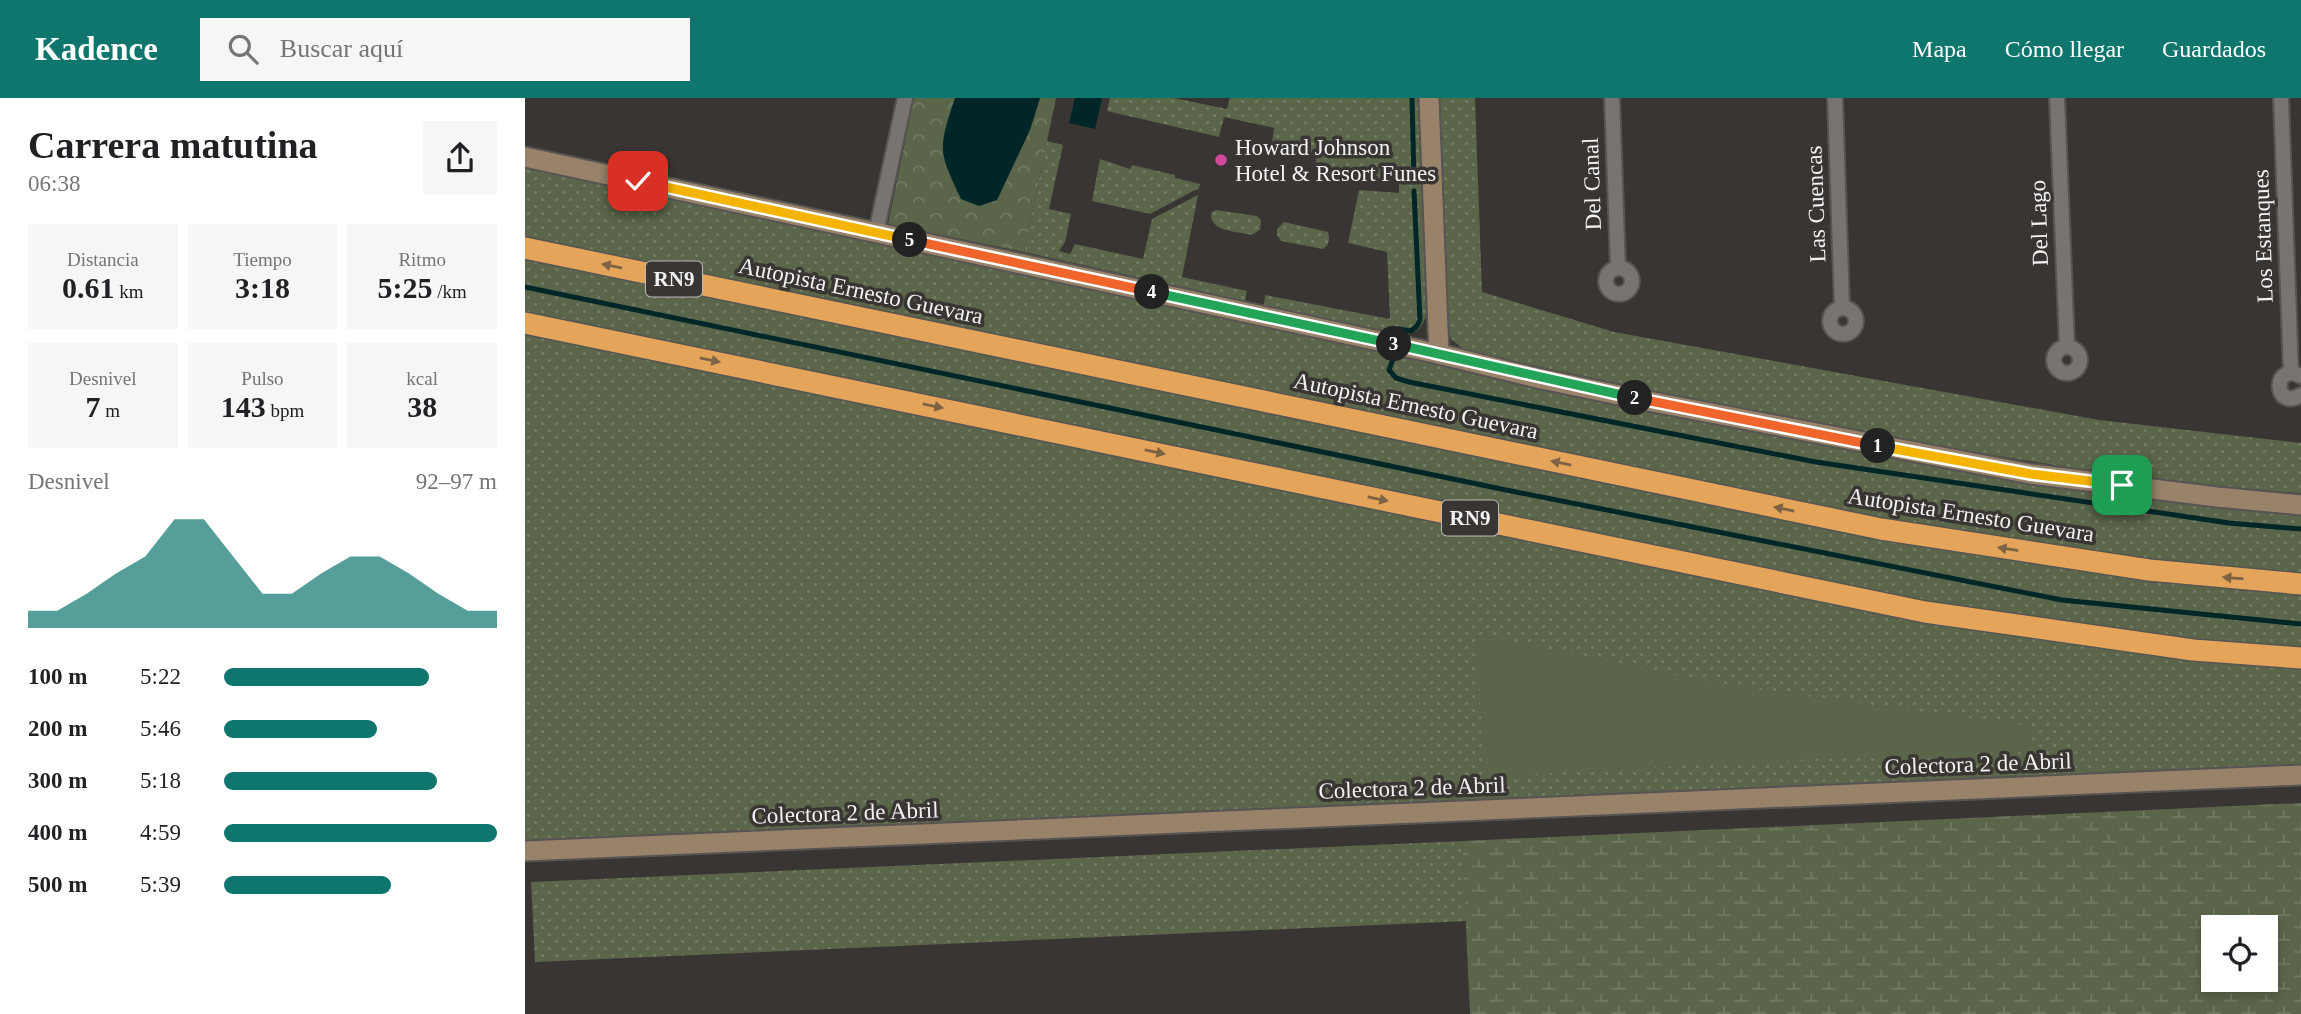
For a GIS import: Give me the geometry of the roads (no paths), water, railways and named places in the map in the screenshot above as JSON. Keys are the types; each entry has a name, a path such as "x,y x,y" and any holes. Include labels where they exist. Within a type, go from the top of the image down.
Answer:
{"highway":[{"name":"Autopista Ernesto Guevara","path":"525,248 1881,529 2149,570 2301,584"},
{"name":"RN9","path":"525,324 1925,612 2193,650 2301,658"}],"main road":[{"path":"1429,98 1439,354"},
{"path":"525,157 1648,401 2031,474 2301,505"},
{"name":"Colectora 2 de Abril","path":"525,851 2301,775"}],"street":[{"path":"876,233 905,98"},
{"name":"Del Canal","path":"1612,98 1618,268"},
{"name":"Las Cuencas","path":"1835,98 1842,308"},
{"name":"Del Lago","path":"2057,98 2067,346"},
{"name":"Los Estanques","path":"2281,98 2296,375 2281,378 2279,390 2287,398 2293,399 2301,395"}],"water":[{"path":"955,98 1040,98 1030,130 997,200 979,206 961,199 948,170 943,150 943,140"},
{"path":"1075,98 1102,98 1095,129 1069,123"}],"waterway":[{"path":"1412,98 1414,181"},
{"path":"1399,329 1411,331 1420,320 1414,191"},
{"path":"525,287 1511,491 2062,600 2301,624"},
{"path":"1394,356 1389,370 1396,378 1409,382 1816,462 2229,523 2301,529"}],"place":[{"name":"Howard Johnson Hotel & Resort Funes","path":"1221,160"}]}
